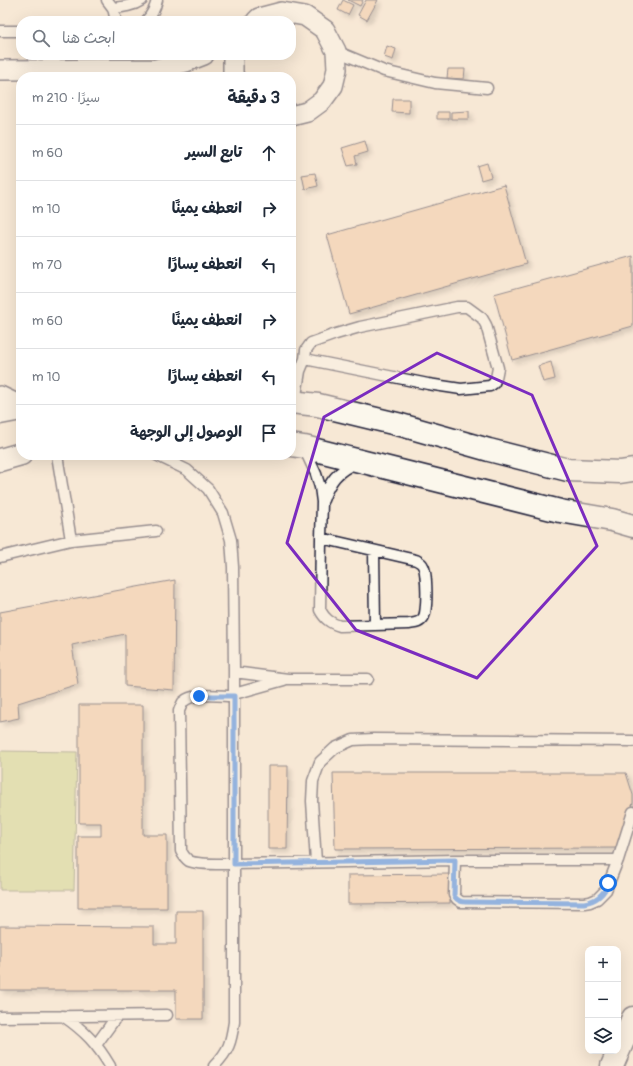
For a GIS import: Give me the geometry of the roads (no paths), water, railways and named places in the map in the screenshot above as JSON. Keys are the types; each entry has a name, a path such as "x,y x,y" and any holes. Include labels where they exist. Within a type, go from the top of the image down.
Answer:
{"street":[{"path":"266,16 282,12 305,16 325,30 336,51 337,69 333,86 322,101 307,112 296,115"},
{"path":"0,70 156,69 191,60"},
{"path":"233,60 233,72"},
{"path":"156,69 165,72"},
{"path":"0,396 16,404"},
{"path":"296,402 318,405 401,425 489,450 568,470 620,472 633,470"},
{"path":"0,413 16,410"},
{"path":"297,446 560,511 612,520 633,526"},
{"path":"0,460 16,455"},
{"path":"612,1066 633,1018"}],"lane":[{"path":"110,4 125,7 138,3 142,0"},
{"path":"150,16 156,7 157,0"},
{"path":"110,4 114,16"},
{"path":"0,31 16,31"},
{"path":"336,51 384,71 435,84 488,88"},
{"path":"296,389 300,371 305,359 306,350 311,343 360,327 457,307 467,307 482,318 486,325 498,368 494,383 490,386 461,389 428,384 305,359"},
{"path":"297,446 310,460 320,488 322,502 320,538 320,610 325,618 340,626 409,624 418,623 424,617 427,607 425,574 423,566 416,560 320,538"},
{"path":"58,460 71,540"},
{"path":"166,460 187,470 208,490 223,513 231,540 233,567 234,672 234,1022 231,1041 222,1057 214,1066"},
{"path":"322,502 327,488 336,476 347,467 360,461"},
{"path":"0,557 71,540 156,531"},
{"path":"374,551 375,625"},
{"path":"234,672 288,679 368,679"},
{"path":"288,679 234,695 190,697 183,702 179,711 181,851 184,858 199,863 234,864 455,860 618,860"},
{"path":"316,862 312,801 313,781 320,762 335,748 353,740 633,741"},
{"path":"455,860 454,896 461,902 590,902 597,899 606,890 618,860 633,812"},
{"path":"0,1017 167,1015"},
{"path":"63,1016 86,1034 96,1045 110,1066"},
{"path":"96,1045 117,1016"}]}
